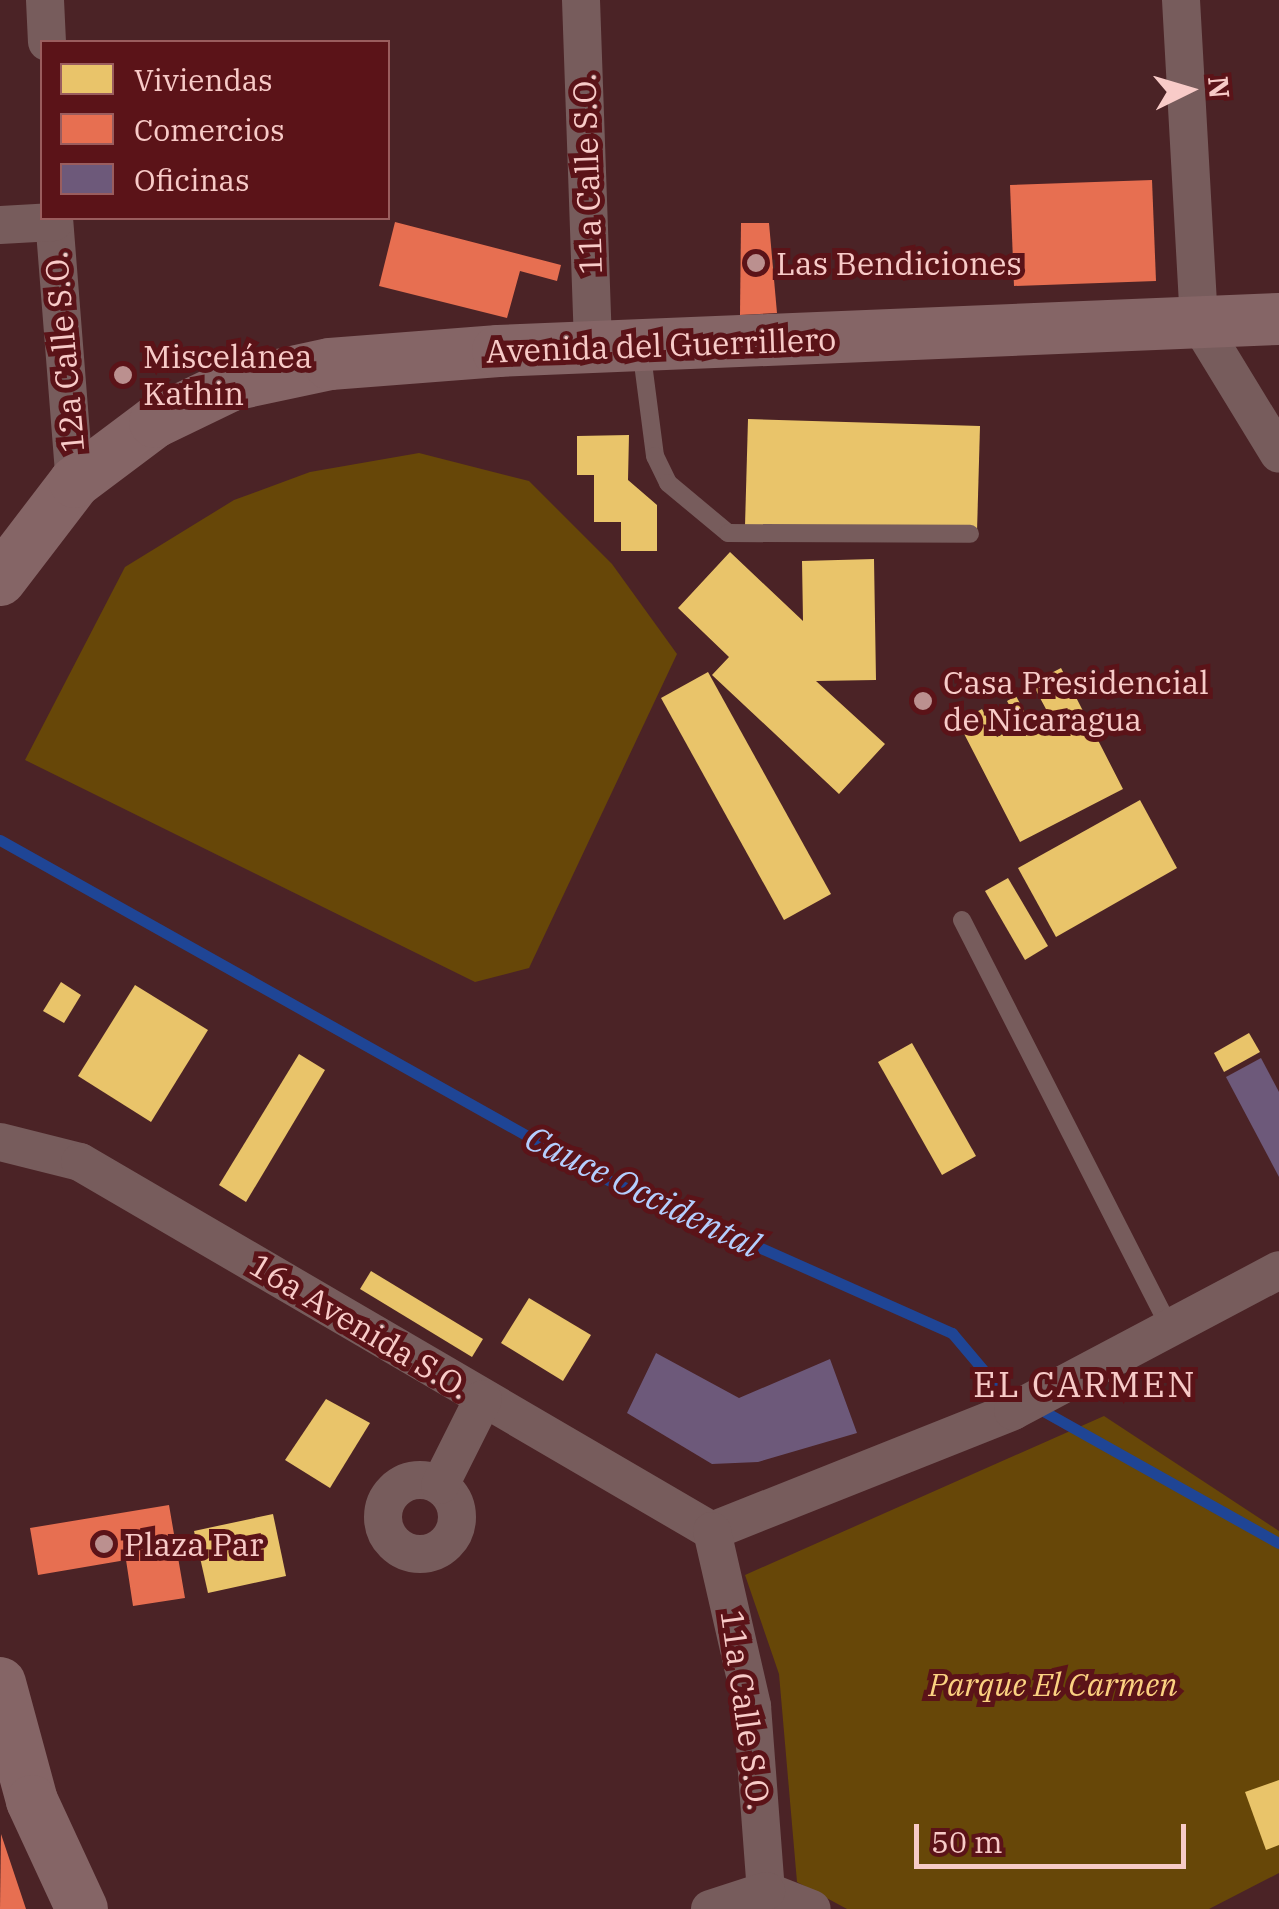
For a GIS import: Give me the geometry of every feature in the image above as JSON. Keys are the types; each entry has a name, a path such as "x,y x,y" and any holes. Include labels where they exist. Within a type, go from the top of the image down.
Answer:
{"street":[{"path":"45,0 47,40"},
{"name":"11a Calle S.O.","path":"581,0 617,348"},
{"path":"1181,0 1199,323 1279,454"},
{"path":"0,225 54,220"},
{"name":"12a Calle S.O.","path":"0,580 75,482 54,220"},
{"name":"Avenida del Guerrillero","path":"75,482 155,422 232,385 330,364 1279,320"},
{"name":"16a Avenida S.O.","path":"0,1142 80,1162 712,1531"},
{"path":"712,1531 1013,1411 1279,1270"},
{"path":"440,1485 482,1400"},
{"name":"11a Calle S.O.","path":"712,1531 750,1690 766,1891"},
{"path":"0,1683 32,1801 82,1909"},
{"path":"710,1909 766,1891 812,1909"}],"lane":[{"path":"617,348 668,483 728,533 970,534"},
{"path":"962,920 1169,1327"}],"green space":[{"path":"419,453 529,481 612,564 677,654 529,968 475,982 25,760 125,567 234,500 310,472"},
{"name":"Parque El Carmen","path":"1104,1416 1279,1531 1279,1873 1209,1909 847,1909 797,1882 779,1674 745,1575"}],"building: Viviendas":[{"path":"748,419 980,426 977,532 745,526"},
{"path":"629,435 628,480 657,505 657,551 621,551 621,522 594,522 594,475 577,475 577,436"},
{"path":"730,552 803,621 802,561 874,559 876,680 816,681 885,744 839,794 712,675 729,657 678,608"},
{"path":"1061,668 1123,789 1020,842 958,722 982,709 997,737 1020,725 1007,701 1016,696 1029,720 1047,711 1032,683"},
{"path":"708,672 831,894 784,920 661,698"},
{"path":"1140,800 1177,868 1056,937 1018,868"},
{"path":"1008,878 1048,946 1025,960 985,891"},
{"path":"61,982 81,995 64,1023 43,1011"},
{"path":"135,985 208,1030 151,1122 78,1076"},
{"path":"1249,1033 1260,1052 1224,1072 1214,1053"},
{"path":"912,1043 976,1156 942,1175 878,1062"},
{"path":"299,1054 325,1070 246,1202 219,1185"},
{"path":"371,1271 483,1339 472,1357 360,1289"},
{"path":"529,1298 591,1335 563,1381 501,1343"},
{"path":"326,1399 370,1423 330,1488 285,1460"},
{"path":"273,1514 286,1576 208,1593 194,1531"},
{"path":"1279,1780 1279,1845 1266,1850 1245,1792"}],"building: Comercios":[{"path":"1152,180 1156,281 1014,286 1010,185"},
{"path":"395,222 561,265 557,281 520,271 507,318 379,286"},
{"name":"Las Bendiciones","path":"741,223 769,223 777,313 740,315"},
{"name":"Plaza Par","path":"169,1505 185,1598 133,1606 126,1560 38,1575 30,1528"},
{"path":"1,1834 26,1909 0,1909"}],"building: Oficinas":[{"path":"1261,1058 1279,1092 1279,1177 1226,1077"},
{"path":"656,1353 739,1398 830,1359 857,1433 758,1462 712,1464 627,1413"}],"waterway":[{"name":"Cauce Occidental","path":"0,840 597,1175 952,1333 996,1385 1022,1399"},
{"name":"Cauce Occidental","path":"1038,1408 1279,1543"}],"place":[{"name":"Las Bendiciones","path":"756,263"},
{"name":"Miscelánea Kathin","path":"123,375"},
{"name":"Casa Presidencial de Nicaragua","path":"923,701"},
{"name":"Plaza Par","path":"104,1544"}],"district":[{"name":"EL CARMEN","path":"1085,1384"}]}
